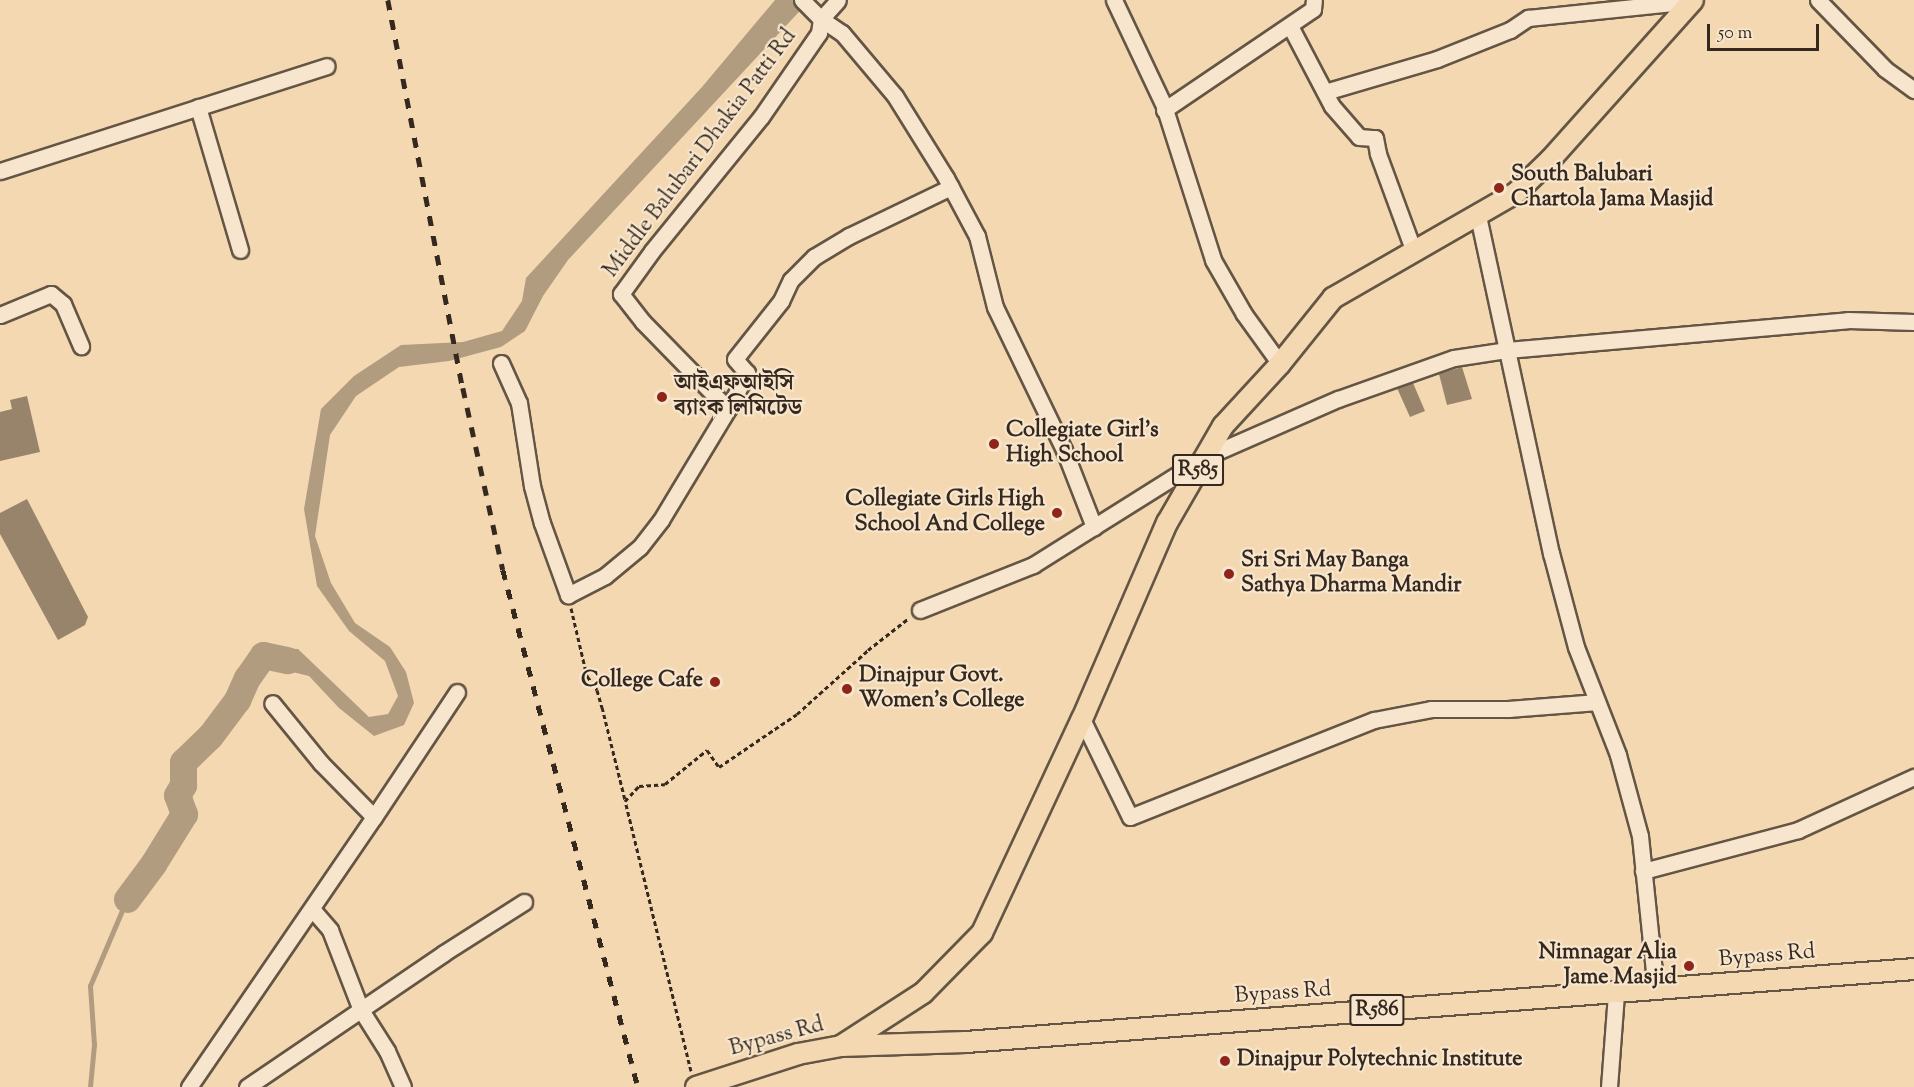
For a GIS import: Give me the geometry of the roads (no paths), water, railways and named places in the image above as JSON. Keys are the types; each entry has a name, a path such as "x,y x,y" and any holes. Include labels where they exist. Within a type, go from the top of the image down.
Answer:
{"main road":[{"name":"R585","path":"841,1046 923,993 982,933 1082,719 1167,523 1223,426 1280,364 1333,298 1517,192 1551,159 1692,0"},
{"name":"Bypass Rd","path":"694,1083 798,1054 841,1046 966,1042 1914,969"}],"street":[{"path":"802,0 821,19 842,33 895,96 951,187 977,236 995,307 1064,450 1094,526"},
{"name":"Middle Balubari Dhakia Patti Rd","path":"728,409 643,322 621,294 651,251 761,117 819,33 821,19 838,0"},
{"path":"1114,0 1164,110 1213,260 1244,314 1280,364"},
{"path":"1164,110 1290,26 1313,9 1314,0"},
{"path":"1325,92 1437,59 1510,30 1528,18 1692,0"},
{"path":"1818,0 1885,69 1914,90"},
{"path":"1290,26 1332,106 1359,137 1375,138 1378,154 1413,252"},
{"path":"0,171 327,66"},
{"path":"198,107 240,250"},
{"path":"501,363 519,403 532,486 542,523 568,595 605,576 640,547 661,520 747,373 735,359 781,301 791,280 814,257 849,236 951,187"},
{"path":"1478,216 1551,553 1576,647 1618,754 1640,836 1656,990"},
{"path":"0,315 51,294 63,304 81,346"},
{"path":"920,610 1033,565 1205,457 1338,399 1454,358 1507,350 1848,320 1914,322"},
{"path":"189,1087 374,818 457,692"},
{"path":"1082,719 1130,817 1374,720 1431,709 1509,710 1598,702"},
{"path":"272,703 321,763 374,818"},
{"path":"1643,871 1798,830 1914,777"},
{"path":"247,1087 525,902"},
{"path":"312,909 330,930 361,1010 387,1051 403,1087"},
{"path":"1610,1087 1616,993"}],"waterway":[{"path":"127,899 153,864 184,814 177,795 183,785 183,762 210,736 237,700 247,678 263,655 287,660"},
{"path":"90,1087 94,1045 90,986 127,899"}],"railway":[{"path":"388,0 463,388 503,570 638,1087"}],"place":[{"name":"South Balubari Chartola Jama Masjid","path":"1499,188"},
{"name":"আইএফআইসি ব্যাংক লিমিটেড","path":"662,397"},
{"name":"Collegiate Girl's High School","path":"994,444"},
{"name":"Collegiate Girls High School And College","path":"1057,513"},
{"name":"Sri Sri May Banga Sathya Dharma Mandir","path":"1229,574"},
{"name":"College Cafe","path":"715,682"},
{"name":"Dinajpur Govt. Women's College","path":"847,689"},
{"name":"Nimnagar Alia Jame Masjid","path":"1689,966"},
{"name":"Dinajpur Polytechnic Institute","path":"1225,1061"}]}
